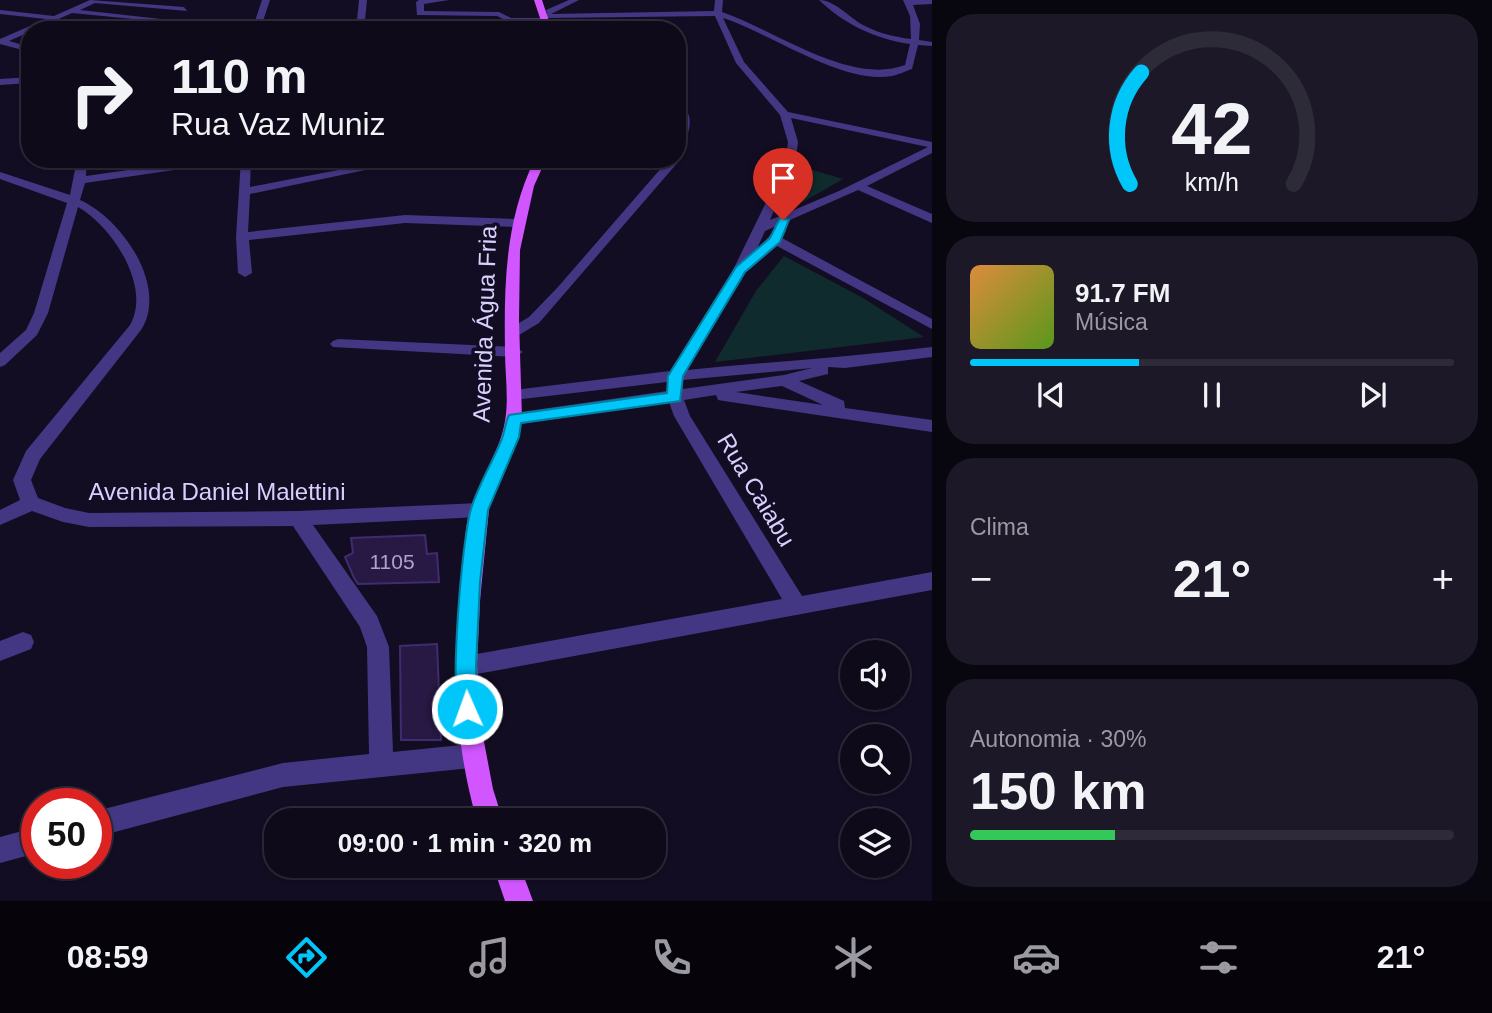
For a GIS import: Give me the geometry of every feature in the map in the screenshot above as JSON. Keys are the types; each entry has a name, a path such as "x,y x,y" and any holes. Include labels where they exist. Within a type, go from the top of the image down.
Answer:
{"main road":[{"path":"538,0 545,21"},
{"name":"Avenida Água Fria","path":"486,808 471,756 466,666 471,582 480,510 511,437 514,419 513,284 516,223 525,192 537,168"},
{"path":"510,878 519,901"}],"street":[{"path":"143,5 154,0"},
{"path":"259,21 266,0"},
{"path":"361,21 363,0"},
{"path":"445,0 420,2 420,13 499,14 509,20 718,13 813,55 867,72 903,71 909,66 918,27 908,1 932,2"},
{"path":"544,17 575,0"},
{"path":"675,397 676,376 740,270 778,190 791,158 793,142 785,114 740,63 729,43 718,13 719,0"},
{"path":"823,0 860,28 932,44"},
{"path":"48,21 96,1 184,9"},
{"path":"678,5 697,14"},
{"path":"70,11 174,21"},
{"path":"0,12 55,18"},
{"path":"620,15 624,21"},
{"path":"116,21 124,16"},
{"path":"2,41 21,33"},
{"path":"2,41 21,47"},
{"path":"0,82 21,81"},
{"path":"785,114 876,131 932,147"},
{"path":"757,230 858,186 932,147"},
{"path":"0,362 32,332 41,313 80,180 81,168"},
{"path":"80,180 165,168"},
{"path":"245,168 242,237 245,273"},
{"path":"244,192 366,168"},
{"path":"514,332 534,320 563,290 667,168"},
{"path":"0,175 94,211 107,222 120,239 144,288 146,302 144,315 136,327 32,456 22,480 31,503 0,518"},
{"path":"858,186 932,219"},
{"path":"740,270 776,240 783,220 778,190"},
{"path":"242,237 405,219 516,223"},
{"path":"776,240 932,325"},
{"path":"338,344 515,352"},
{"path":"514,419 784,380 838,365 932,352"},
{"path":"514,395 819,362 838,365"},
{"path":"838,365 825,379 826,389 838,405"},
{"path":"759,368 857,413"},
{"path":"700,393 857,413 932,426"},
{"name":"Rua Caiabu","path":"675,397 682,416 798,607"},
{"name":"Avenida Daniel Malettini","path":"31,503 63,516 89,520 299,518 480,510"},
{"path":"299,518 369,623 378,647 381,765"},
{"path":"466,666 932,581"},
{"path":"0,651 23,642"},
{"path":"112,820 283,775 471,756"},
{"path":"0,850 21,844"}],"green space":[{"path":"806,168 843,179 803,202 794,200"},
{"path":"784,256 863,298 924,337 715,362 756,291"}],"building":[{"path":"425,535 427,554 437,553 439,582 358,584 354,578 345,557 353,553 351,538"},
{"path":"437,644 441,740 401,740 400,646"}],"route":[{"path":"467,709 466,666 471,582 480,510 511,437 514,419 675,397 676,376 740,270 776,240 783,220"}]}
